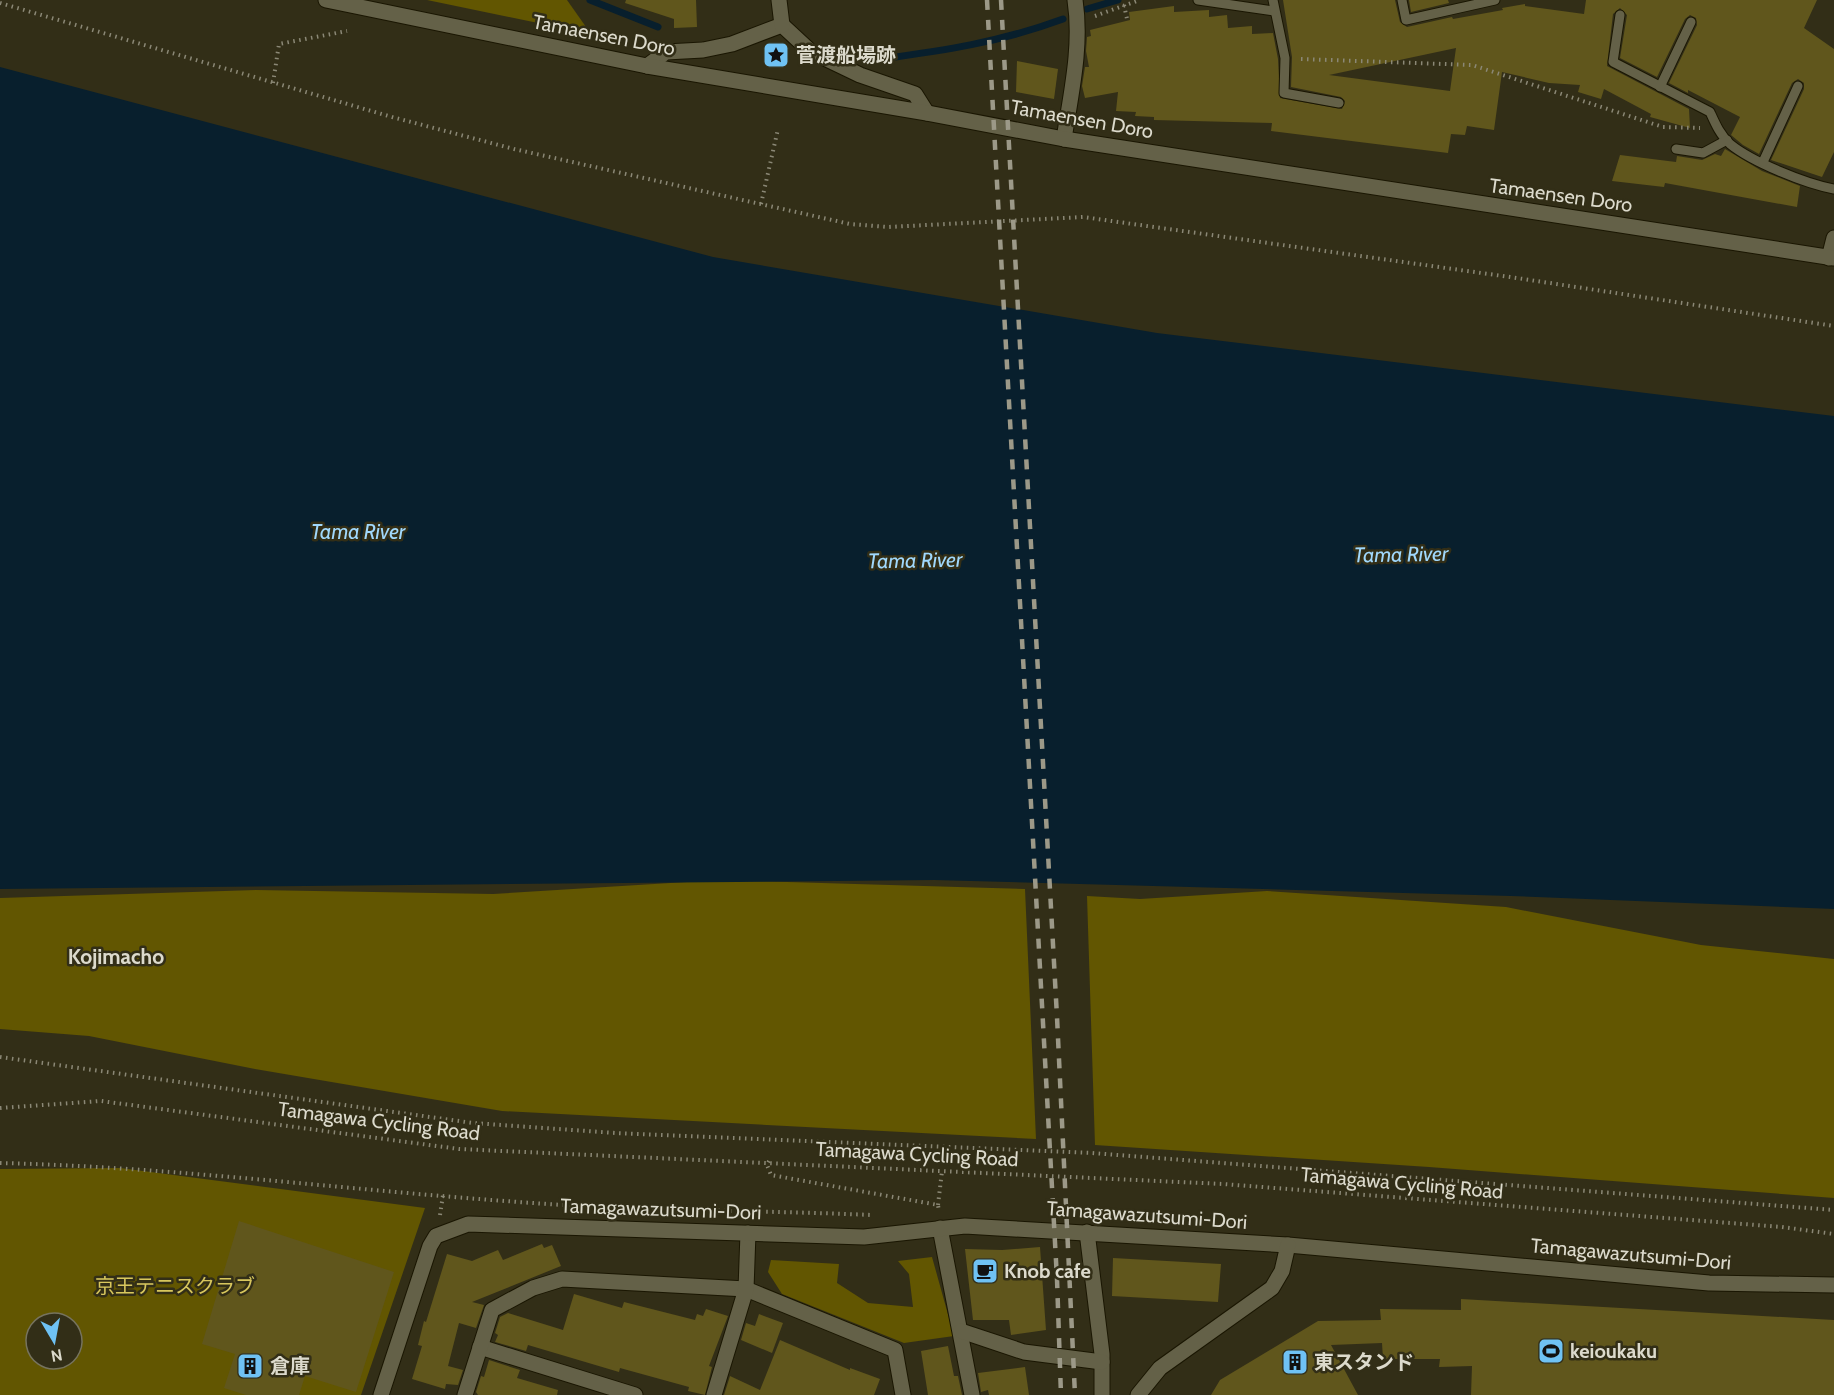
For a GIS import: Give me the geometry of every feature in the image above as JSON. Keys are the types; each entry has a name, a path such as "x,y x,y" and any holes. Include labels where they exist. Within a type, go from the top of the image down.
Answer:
{"street":[{"name":"Tamaensen Doro","path":"327,0 647,66 927,113 1064,139 1832,258"},
{"path":"779,0 782,25 810,51 860,75 915,94 927,113"},
{"path":"1064,139 1075,64 1078,22 1075,0"},
{"path":"647,66 666,52 703,50 732,44 782,25"},
{"path":"1832,258 1834,238"},
{"name":"Tamagawazutsumi-Dori","path":"381,1395 424,1257 436,1236 456,1227 482,1223 864,1237 965,1226 1288,1245 1709,1283 1834,1285"},
{"path":"940,1228 972,1395"},
{"path":"1087,1232 1102,1362 1102,1395"},
{"path":"714,1395 746,1289 748,1233"},
{"path":"1138,1395 1160,1368 1272,1288 1282,1271 1288,1245"},
{"path":"465,1395 492,1310 533,1288 562,1279 746,1289 895,1350 903,1395"},
{"path":"961,1331 1024,1352 1102,1362"},
{"path":"480,1347 634,1395"}],"lane":[{"path":"1198,0 1274,11"},
{"path":"1273,0 1285,58 1284,93 1339,103"},
{"path":"1402,0 1406,20 1495,0"},
{"path":"1620,15 1613,63 1710,112 1717,128 1727,140 1763,162 1810,185 1834,189"},
{"path":"1660,87 1692,22"},
{"path":"1763,162 1798,86"},
{"path":"1676,149 1703,153 1727,140"}],"path":[{"path":"1078,22 1140,0"},
{"path":"0,3 273,83 514,149 850,224 888,227 1083,217 1834,326"},
{"path":"1124,5 1126,19"},
{"path":"273,83 279,44 347,31"},
{"path":"1285,58 1472,65 1663,127 1717,128"},
{"path":"761,204 778,129"},
{"path":"0,1057 473,1124 1092,1153 1834,1210"},
{"name":"Tamagawa Cycling Road","path":"0,1108 101,1101 459,1149 769,1161 1223,1184 1782,1227 1834,1234"},
{"path":"769,1161 771,1175 938,1205"},
{"path":"0,1163 75,1165 218,1175 518,1202 874,1215"},
{"path":"940,1228 938,1205 942,1171"}],"green space":[{"path":"427,0 567,0 591,34"},
{"path":"719,880 1025,889 1036,1139 502,1111 255,1069 89,1036 0,1029 0,898 256,890 493,894"},
{"path":"1267,891 1506,907 1701,945 1834,959 1834,1198 1429,1167 1095,1145 1087,896 1140,899"},
{"name":"京王テニスクラブ","path":"120,1168 425,1208 361,1395 0,1395 0,1169"},
{"path":"932,1257 954,1336 904,1343 782,1294 768,1272 771,1260 839,1264 837,1283 868,1303 913,1307 909,1274 898,1261"}],"water":[{"name":"Tama River","path":"0,67 713,257 1157,333 1834,416 1834,909 1511,896 934,880 0,889"}],"building":[{"path":"626,0 696,0 697,27 674,28 674,19 625,3"},
{"path":"1283,0 1395,0 1400,22 1407,27 1525,4 1525,6 1584,14 1586,0 1817,0 1804,28 1834,49 1834,152 1822,177 1771,160 1804,89 1804,83 1798,79 1792,83 1759,154 1743,145 1731,135 1740,117 1688,90 1688,93 1669,83 1697,25 1696,18 1690,15 1685,19 1657,77 1620,58 1627,15 1620,8 1613,14 1607,66 1689,109 1690,128 1650,117 1651,114 1604,89 1601,99 1578,92 1580,85 1549,83 1502,72 1494,130 1467,126 1465,135 1451,134 1448,153 1271,131 1272,123 1154,120 1154,117 1135,116 1136,112 1116,111 1118,92 1085,98 1082,86 1085,67 1089,67 1086,51 1087,37 1091,36 1090,30 1130,20 1129,12 1174,6 1174,12 1209,10 1209,17 1227,15 1228,28 1252,26 1252,34 1273,33 1278,59 1280,98 1342,109 1345,101 1341,97 1291,87 1292,57","holes":["1456,48 1450,91 1329,75"]},
{"path":"1409,0 1448,0 1449,3 1411,12"},
{"path":"1017,61 1058,69 1054,99 1016,92"},
{"path":"1725,149 1762,171 1800,186 1797,207 1665,183 1664,187 1612,181 1620,155 1676,162 1677,156 1702,160 1715,154 1721,156"},
{"path":"239,1221 394,1272 356,1392 305,1376 299,1395 246,1395 224,1388 235,1354 202,1344"},
{"path":"542,1244 544,1248 552,1245 561,1266 472,1302 484,1305 476,1328 459,1323 448,1366 463,1370 458,1385 446,1384 445,1389 412,1379 422,1346 418,1345 424,1321 426,1322 447,1254 472,1261 498,1250 503,1260"},
{"path":"1040,1247 1046,1330 1011,1335 1009,1320 973,1320 965,1249 1002,1250"},
{"path":"1113,1258 1221,1264 1218,1302 1112,1296"},
{"path":"574,1294 622,1308 624,1302 695,1320 697,1314 703,1316 706,1309 728,1316 709,1366 712,1367 705,1395 688,1391 689,1387 620,1368 619,1372 528,1345 526,1351 495,1342 500,1317 508,1313 563,1330"},
{"name":"keioukaku","path":"1461,1299 1834,1320 1834,1395 1471,1395 1472,1366 1439,1367 1440,1359 1383,1359 1382,1343 1331,1345 1358,1395 1211,1395 1220,1380 1318,1321 1381,1320 1380,1309 1461,1310"},
{"path":"759,1314 783,1323 772,1353 741,1340 746,1323 755,1326"},
{"path":"780,1340 850,1370 850,1368 880,1379 874,1395 724,1395 730,1376 760,1390"},
{"path":"948,1346 954,1376 958,1376 962,1395 928,1395 921,1351"},
{"path":"489,1360 520,1370 517,1378 558,1390 557,1395 478,1395 476,1392 481,1376 484,1377"},
{"path":"1025,1367 1029,1395 989,1395 988,1390 981,1392 978,1373"}],"waterway":[{"path":"590,0 658,27"},
{"path":"1087,9 1118,0"},
{"path":"868,61 990,41 1063,19"}],"railway":[{"path":"987,0 1057,1279 1061,1395"},
{"path":"1001,0 1057,1017 1075,1395"}],"place":[{"name":"菅渡船場跡","path":"776,55"},
{"name":"Knob cafe","path":"985,1271"},
{"name":"keioukaku","path":"1551,1351"},
{"name":"東スタンド","path":"1295,1362"},
{"name":"倉庫","path":"250,1366"}],"district":[{"name":"Kojimacho","path":"116,956"}]}
